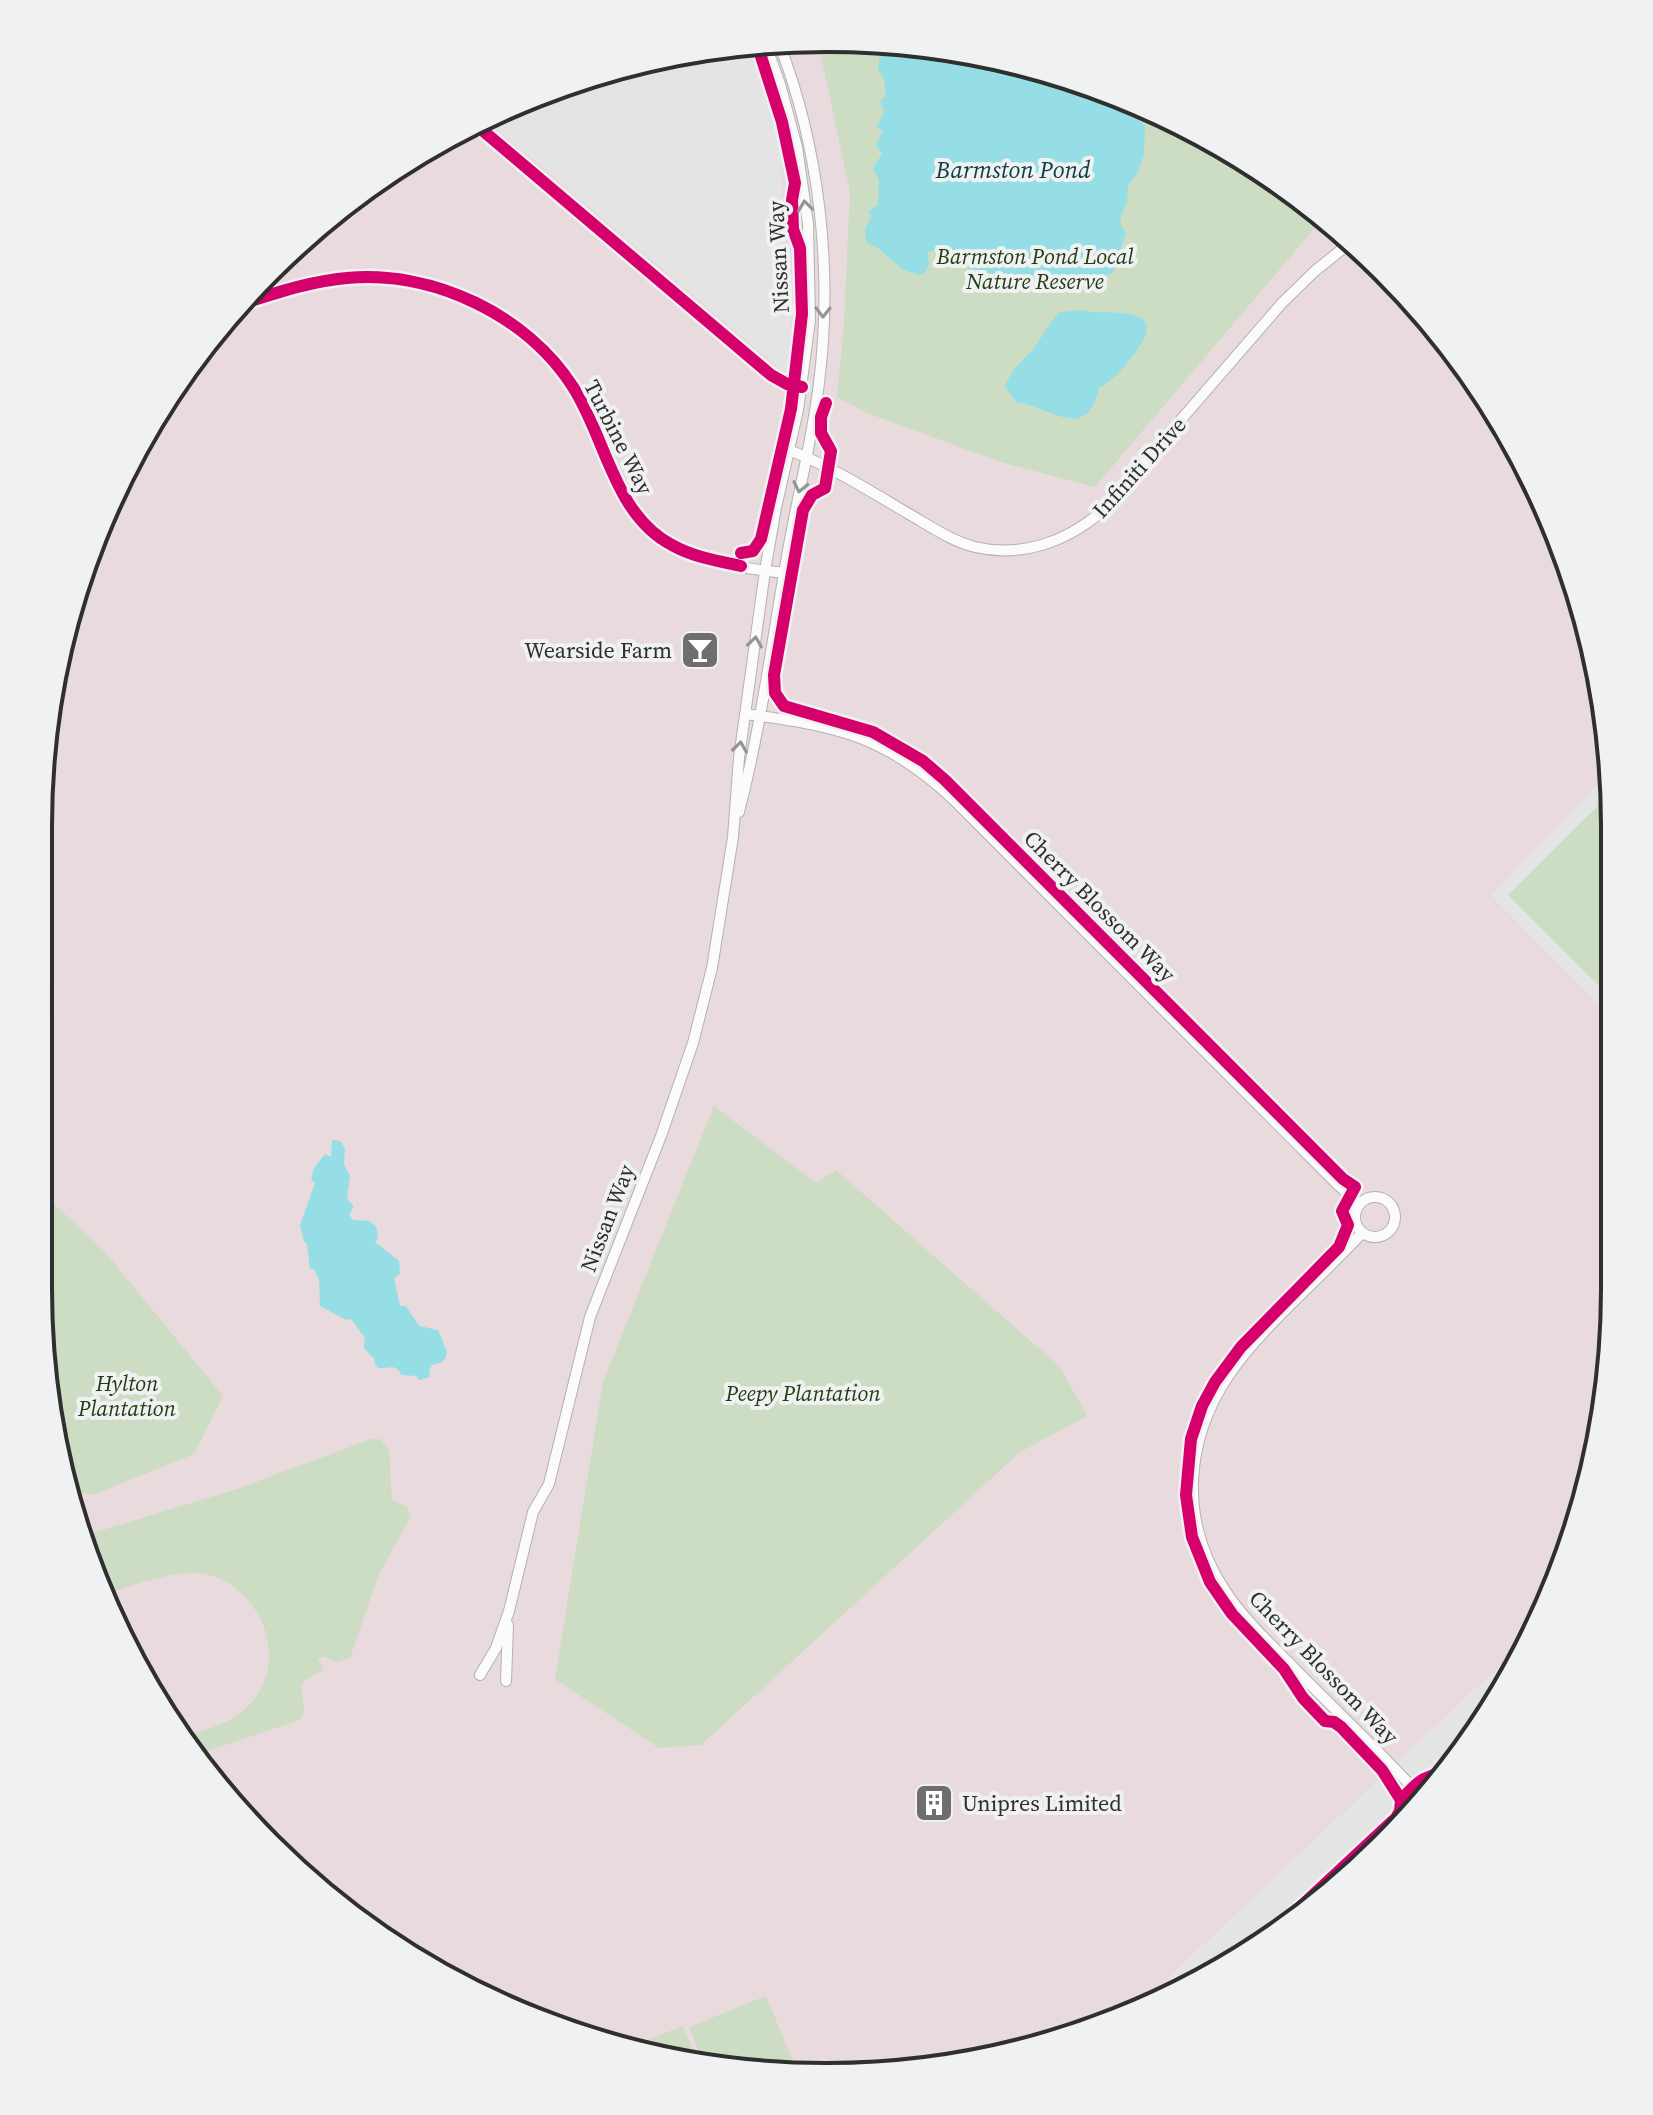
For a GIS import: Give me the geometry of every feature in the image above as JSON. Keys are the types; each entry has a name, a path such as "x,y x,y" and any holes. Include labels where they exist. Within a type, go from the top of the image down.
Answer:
{"street":[{"name":"Nissan Way","path":"509,1611 533,1512 549,1484 590,1317 661,1136 693,1043 712,968 733,837 761,716 807,457 820,379 824,315 822,242 817,186 807,132 782,54"},
{"name":"Nissan Way","path":"733,837 739,758 765,571 802,387 810,320 808,224 797,147 769,55"},
{"name":"Infiniti Drive","path":"789,450 830,467 963,543 1006,550 1055,542 1072,534 1101,512 1282,303 1342,249"},
{"name":"Turbine Way","path":"261,298 296,287 350,277 379,277 418,283 475,302 530,338 561,370 596,428 630,506 655,534 693,555 784,573"},
{"name":"Cherry Blossom Way","path":"745,714 864,738 901,756 934,780 1338,1185 1360,1204 1371,1197 1384,1199 1393,1208 1393,1226 1385,1235 1373,1238 1362,1233 1250,1349 1215,1396 1194,1454 1194,1506 1208,1562 1240,1611 1415,1791"},
{"path":"1360,1204 1355,1222 1362,1233"},
{"path":"480,1675 492,1656 509,1611"},
{"path":"506,1681 509,1611"}],"shaded area":[{"path":"774,54 877,54 978,67 1027,78 1123,111 1214,156 1298,212 1374,279 1441,355 1497,439 1542,530 1575,626 1594,725 1599,783 1491,895 1601,1007 1601,1288 1594,1390 1575,1489 1560,1537 1542,1585 1505,1660 1156,1989 1075,2022 1027,2037 928,2056 826,2063 725,2056 675,2048 626,2037 530,2004 439,1959 396,1932 316,1871 279,1836 212,1760 183,1719 156,1676 111,1585 78,1489 67,1440 59,1390 52,1288 52,826 59,725 67,675 78,626 111,530 156,439 212,355 279,279 355,212 439,156 495,127 789,376 791,325"}],"green space":[{"name":"Barmston Pond Local Nature Reserve","path":"820,52 928,59 1027,78 1075,93 1123,111 1214,156 1316,227 1095,487 1001,462 867,413 837,397 850,191"},
{"path":"1600,804 1601,988 1508,895"},
{"name":"Peepy Plantation","path":"714,1106 816,1183 836,1170 1060,1367 1087,1416 1020,1452 701,1745 659,1748 555,1679 603,1382"},
{"name":"Hylton Plantation","path":"52,1202 105,1252 223,1396 194,1454 92,1495 79,1493 59,1390 52,1288"},
{"path":"371,1439 380,1439 389,1449 392,1500 407,1507 411,1516 378,1576 350,1658 337,1662 323,1656 318,1659 324,1670 303,1683 304,1713 300,1720 206,1751 194,1734 236,1716 250,1704 262,1687 268,1668 269,1649 265,1629 256,1611 228,1583 198,1573 158,1578 114,1592 92,1533 237,1489"},
{"path":"766,1996 793,2062 699,2052 689,2027"},
{"path":"683,2026 693,2051 675,2048 645,2041"}],"water":[{"name":"Barmston Pond","path":"880,54 978,67 1075,93 1140,119 1145,127 1144,155 1138,172 1128,185 1127,203 1120,224 1126,233 1113,273 1079,284 1066,279 1039,283 1032,276 1024,274 1009,278 954,265 943,248 928,252 929,264 925,272 919,275 903,270 878,248 866,242 865,229 871,218 869,211 878,205 879,181 873,168 882,154 876,145 883,131 877,128 884,110 880,101 886,96 884,80 878,68"},
{"path":"1084,310 1139,317 1146,323 1146,332 1135,353 1116,375 1099,388 1093,405 1085,415 1066,418 1017,403 1005,387 1013,371 1060,312"},
{"path":"332,1140 340,1141 345,1148 344,1164 350,1176 347,1198 354,1207 349,1214 353,1220 369,1221 376,1226 378,1238 375,1242 399,1261 400,1274 394,1278 400,1306 406,1306 419,1326 438,1330 447,1352 442,1362 432,1365 430,1377 419,1380 416,1376 401,1375 394,1368 378,1368 364,1348 365,1338 351,1319 346,1320 320,1306 319,1280 314,1269 310,1269 307,1244 300,1225 315,1183 311,1180 314,1168 325,1154 331,1157"}],"cycle path":[{"path":"741,553 753,551 761,539 791,409 802,314 800,248 793,229 795,183 782,122 761,56"},
{"path":"484,132 771,375 787,384 802,387"},
{"path":"261,298 320,282 380,277 444,290 475,302 530,338 554,361 584,407 624,495 652,532 688,553 741,566"},
{"path":"826,403 821,417 821,433 831,451 825,488 812,495 803,510 774,675 775,693 784,706 873,732 923,761 1343,1179 1355,1187 1342,1211 1348,1225 1339,1247 1241,1347 1215,1382 1202,1406 1191,1439 1186,1495 1192,1537 1210,1582 1232,1614 1284,1669 1303,1698 1325,1721 1341,1727 1382,1770 1401,1800"},
{"path":"1400,1808 1401,1800 1426,1778"}],"place":[{"name":"Wearside Farm","path":"700,650"},
{"name":"Unipres Limited","path":"934,1803"}]}
